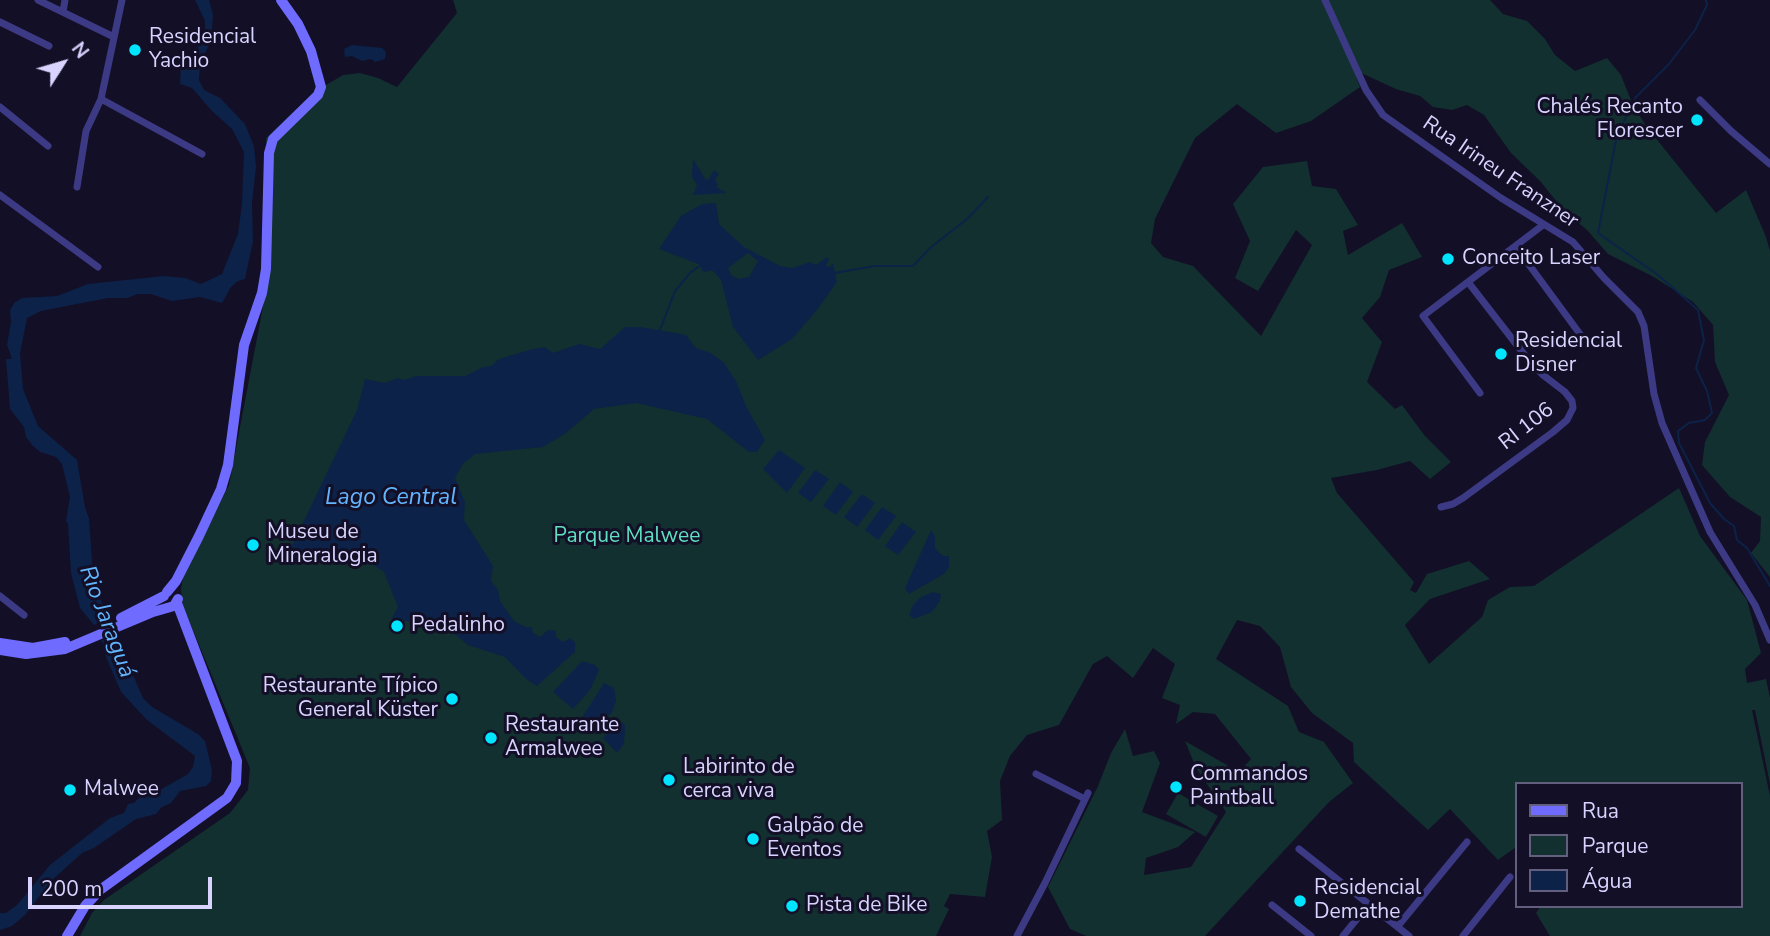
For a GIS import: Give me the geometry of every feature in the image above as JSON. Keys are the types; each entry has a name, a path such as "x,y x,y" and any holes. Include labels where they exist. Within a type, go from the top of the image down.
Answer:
{"main road":[{"path":"127,619 165,594 176,581 220,489 228,465 244,345 262,293 266,269 269,153 273,139 318,94 322,84 298,24 281,0"},
{"path":"67,936 85,906 100,890 228,798 236,783 237,761 175,604 176,581"},
{"path":"165,594 164,603 175,604"},
{"path":"0,650 26,654 52,652 127,619 175,604"},
{"path":"0,643 23,647 46,646 93,634"}],"street":[{"path":"38,0 114,37"},
{"path":"63,12 65,0"},
{"path":"76,187 86,131 101,99 122,0"},
{"name":"Rua Irineu Franzner","path":"1325,0 1366,90 1383,115 1543,225 1573,242 1642,319 1654,394 1662,423 1710,532 1755,605 1770,640"},
{"path":"0,22 49,46"},
{"path":"101,99 202,154"},
{"path":"1700,100 1770,164"},
{"path":"0,107 48,146"},
{"path":"0,195 98,267"},
{"path":"1480,393 1423,316 1543,225"},
{"path":"1516,247 1588,345"},
{"name":"RI 106","path":"1441,507 1463,498 1552,432 1571,415 1573,408 1569,397 1527,358 1468,282"},
{"path":"0,596 24,615"},
{"path":"1017,936 1086,796 1036,775"},
{"path":"1398,926 1467,842"},
{"path":"1299,849 1409,936"},
{"path":"1463,936 1510,877"},
{"path":"1343,936 1369,904"},
{"path":"1272,905 1311,936"}],"green space":[{"name":"Parque Malwee","path":"453,0 1490,0 1503,14 1527,21 1545,39 1555,55 1575,71 1607,58 1621,75 1632,103 1646,126 1716,213 1746,190 1766,237 1770,251 1770,577 1751,553 1760,541 1761,517 1730,497 1702,465 1705,442 1729,395 1715,362 1713,325 1693,302 1652,276 1608,254 1511,153 1484,115 1467,105 1452,110 1433,107 1420,96 1396,89 1359,72 1356,77 1360,87 1311,121 1276,133 1237,104 1195,138 1155,219 1151,243 1163,257 1193,266 1261,336 1312,245 1296,230 1258,291 1235,278 1250,241 1233,204 1263,167 1307,161 1312,186 1336,189 1358,225 1343,231 1348,255 1402,223 1422,257 1389,270 1380,297 1362,318 1382,342 1367,382 1395,409 1402,405 1425,436 1451,462 1430,479 1410,461 1331,478 1337,493 1414,582 1410,590 1416,593 1427,574 1469,561 1490,579 1430,599 1405,625 1429,664 1482,617 1488,600 1510,587 1534,586 1679,488 1700,536 1747,600 1761,653 1745,669 1747,683 1766,679 1770,698 1770,784 1755,710 1752,710 1770,796 1770,936 1550,936 1536,913 1540,908 1742,908 1742,782 1514,782 1514,848 1498,860 1450,809 1428,830 1354,762 1353,743 1312,713 1291,687 1280,647 1260,626 1237,620 1216,659 1288,706 1299,732 1324,742 1353,783 1329,802 1205,936 1086,936 1070,929 1048,887 1125,729 1133,756 1154,751 1160,763 1142,812 1195,832 1178,847 1146,858 1144,875 1191,867 1226,812 1196,768 1185,741 1239,772 1251,759 1215,714 1193,712 1176,724 1180,705 1162,698 1175,664 1153,648 1133,678 1107,656 1093,664 1059,725 1027,735 1010,756 1000,781 1002,820 987,831 992,857 985,897 950,894 944,906 949,909 936,936 80,936 92,913 104,900 230,813 248,790 250,768 183,606 181,590 183,577 229,485 265,296 266,138 314,92 343,75 360,73 397,87 457,13"},
{"path":"1178,793 1218,816 1206,837 1166,814"}],"water":[{"path":"195,0 209,0 213,15 211,40 200,65 199,80 204,90 220,98 245,124 254,146 256,167 252,203 253,241 245,279 231,287 222,303 200,297 172,301 151,294 138,294 41,311 27,318 20,353 23,389 38,426 77,460 89,519 94,589 111,617 94,625 80,608 71,573 66,521 70,497 62,464 56,457 40,452 33,446 26,437 24,427 10,409 6,359 12,359 7,345 10,310 14,303 22,298 57,296 88,284 164,276 185,278 201,284 222,274 238,234 244,152 232,129 192,88 180,84 181,66 200,45 205,33 205,21"},
{"path":"352,45 382,48 386,52 385,59 375,62 371,59 362,61 352,56 345,57 344,49"},
{"path":"693,159 706,180 714,170 719,174 715,179 718,185 716,187 727,193 693,195 697,185 692,177"},
{"path":"716,203 719,224 744,247 780,266 792,268 810,262 816,265 827,257 829,259 826,266 830,267 833,263 837,282 817,310 792,339 758,360 733,327 721,280 712,270 702,271 701,265 659,249 681,216 702,204","holes":["748,253 758,261 749,277 738,279 731,275 728,268"]},
{"name":"Lago Central","path":"625,327 686,335 696,348 711,353 724,363 736,381 765,440 757,452 749,452 707,419 636,403 594,409 566,433 543,447 475,454 463,464 455,478 465,502 464,520 493,566 491,581 498,590 500,601 514,621 532,627 533,633 540,637 548,630 556,631 556,637 563,642 570,638 575,642 575,652 537,686 526,679 505,657 468,645 441,623 407,621 396,624 392,618 398,607 384,572 368,561 289,552 357,410 365,379 385,383 416,376 465,376 491,366 499,359 529,350 545,347 553,353 579,344 600,349"},
{"path":"779,450 805,468 787,493 763,469"},
{"path":"815,470 829,479 811,502 798,493"},
{"path":"840,482 853,492 836,515 823,506"},
{"path":"862,494 875,503 857,527 844,517"},
{"path":"882,507 896,516 878,540 865,530"},
{"path":"902,522 916,532 898,555 885,546"},
{"path":"931,530 935,536 935,548 943,556 949,556 949,567 944,574 909,594 905,588"},
{"path":"933,592 941,594 940,601 932,612 914,619 909,615 913,605 921,597"},
{"path":"118,633 121,642 117,656 130,668 143,698 152,707 198,734 205,741 212,770 211,781 206,786 180,791 171,803 156,814 136,819 94,848 82,853 51,881 25,915 12,926 0,930 0,913 6,913 17,905 50,865 110,818 124,813 128,804 134,803 143,794 160,790 188,774 193,767 195,756 147,720 121,692 104,652 102,640"},
{"path":"582,661 595,665 599,670 590,690 573,709 553,692"},
{"path":"604,683 614,688 616,701 612,712 595,731 581,719"},
{"path":"620,721 625,725 624,744 617,753 603,738"}],"waterway":[{"path":"1706,0 1707,5 1695,30 1669,64 1636,97 1617,135 1598,233 1658,275 1698,310 1704,340 1696,368 1707,391 1712,413 1705,420 1689,423 1678,431 1679,443 1710,503 1734,526 1737,540 1747,548 1770,586"},
{"path":"835,273 874,266 913,266 988,197"},
{"path":"660,330 675,291 690,273 701,265"}],"place":[{"name":"Residencial Yachio","path":"135,50"},
{"name":"Chalés Recanto Florescer","path":"1697,120"},
{"name":"Conceito Laser","path":"1448,259"},
{"name":"Residencial Disner","path":"1501,354"},
{"name":"Museu de Mineralogia","path":"253,545"},
{"name":"Pedalinho","path":"397,626"},
{"name":"Restaurante Típico General Küster","path":"452,699"},
{"name":"Restaurante Armalwee","path":"491,738"},
{"name":"Labirinto de cerca viva","path":"669,780"},
{"name":"Commandos Paintball","path":"1176,787"},
{"name":"Malwee","path":"70,790"},
{"name":"Galpão de Eventos","path":"753,839"},
{"name":"Residencial Demathe","path":"1300,901"},
{"name":"Pista de Bike","path":"792,906"}],"water label":[{"name":"Rio Jaraguá","path":"106,622"}]}
